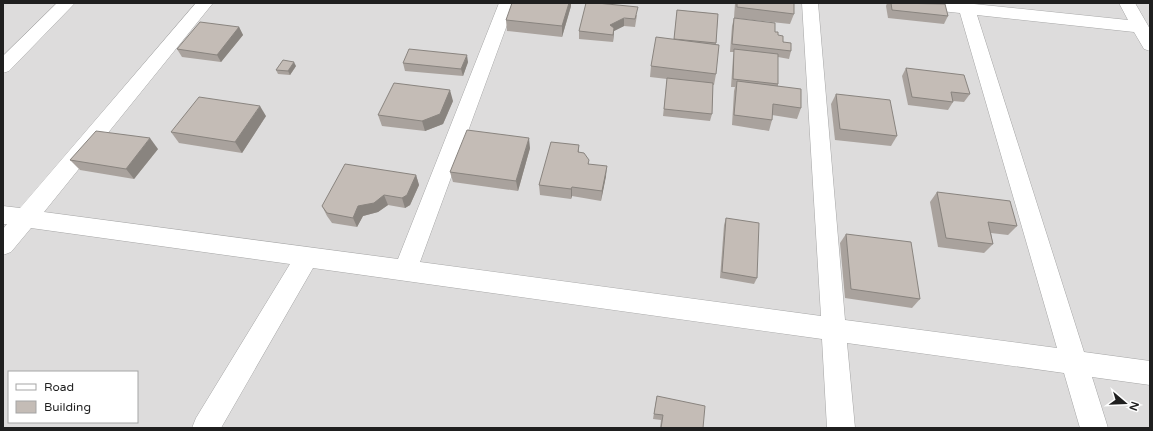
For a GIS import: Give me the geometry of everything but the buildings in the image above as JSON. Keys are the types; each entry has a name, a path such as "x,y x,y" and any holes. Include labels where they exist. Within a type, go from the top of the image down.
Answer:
{"street":[{"path":"3,67 67,3"},
{"path":"3,245 205,3"},
{"path":"404,270 507,3"},
{"path":"810,3 840,428"},
{"path":"912,3 966,6 1140,26"},
{"path":"1127,3 1150,45"},
{"path":"966,6 1094,428"},
{"path":"3,215 1150,372"},
{"path":"206,428 307,256"}],"shaded area":[{"path":"3,3 1150,3 1150,428 3,428"}]}
